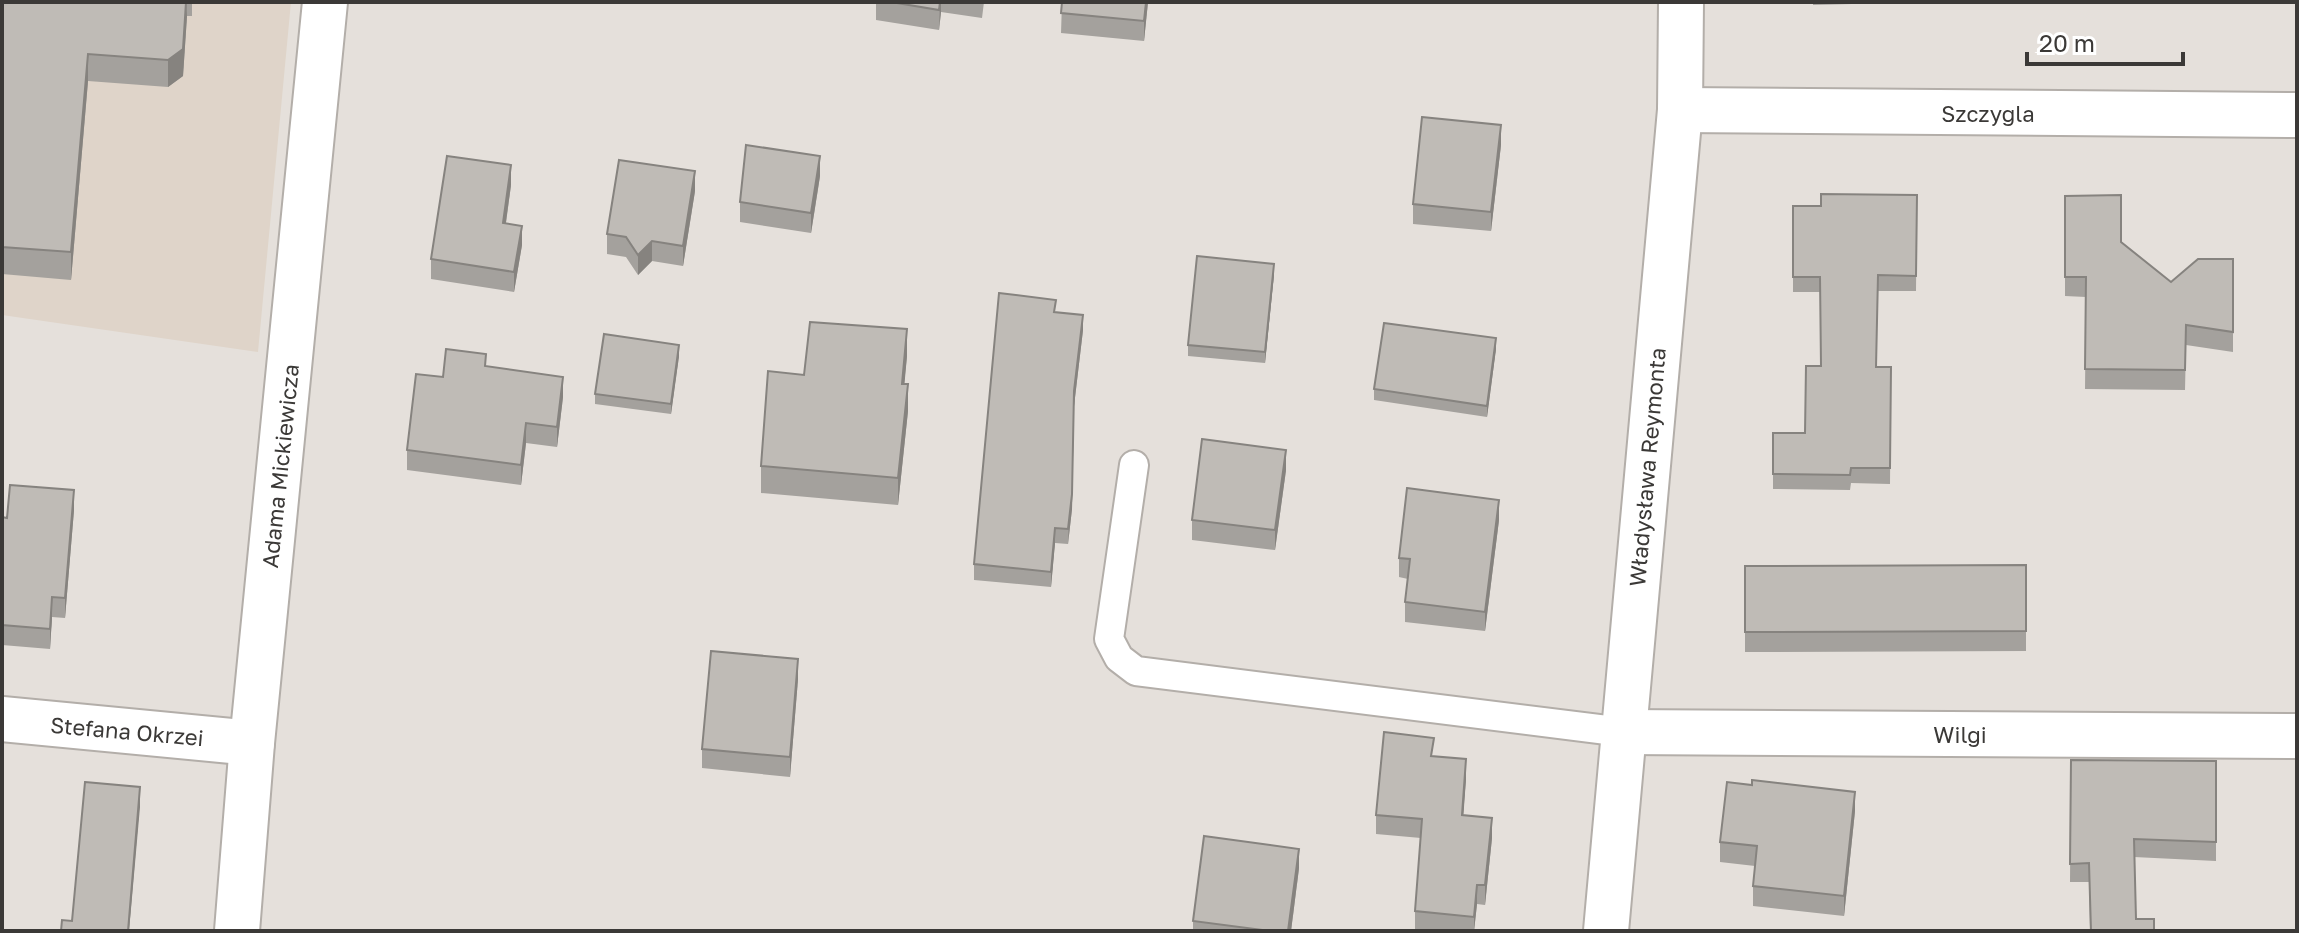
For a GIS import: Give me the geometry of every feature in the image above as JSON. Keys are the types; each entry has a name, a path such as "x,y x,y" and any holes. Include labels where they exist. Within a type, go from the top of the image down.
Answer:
{"street":[{"name":"Adama Mickiewicza","path":"237,931 252,743 325,2"},
{"name":"Władysława Reymonta","path":"1606,931 1680,110 1681,2"},
{"name":"Szczygla","path":"1680,110 2297,115"},
{"name":"Stefana Okrzei","path":"2,719 252,743"},
{"name":"Wilgi","path":"1623,732 2297,736"}],"lane":[{"path":"1134,465 1109,639 1119,658 1136,671 1623,732"}],"shaded area":[{"path":"2,2 291,2 258,352 2,315"}],"building":[{"path":"2,2 186,2 183,49 168,60 88,54 71,252 2,247"},
{"path":"891,2 940,2 939,10"},
{"path":"1062,2 1146,2 1144,21 1061,13"},
{"path":"1422,117 1501,125 1491,212 1413,204"},
{"path":"746,145 820,156 811,213 740,202"},
{"path":"447,156 511,165 503,223 522,226 514,272 431,259"},
{"path":"619,160 695,171 683,246 652,241 638,255 626,237 607,234"},
{"path":"1821,194 1917,195 1916,276 1878,275 1876,367 1891,367 1890,468 1851,468 1850,475 1773,474 1773,433 1805,433 1806,366 1821,366 1820,277 1793,277 1793,206 1821,206"},
{"path":"2121,195 2121,242 2171,282 2198,259 2233,259 2233,332 2186,325 2185,370 2085,369 2086,277 2065,277 2065,196"},
{"path":"1197,256 1274,264 1265,352 1188,345"},
{"path":"999,293 1056,300 1054,312 1083,315 1074,391 1072,494 1068,529 1055,528 1051,572 974,564"},
{"path":"810,322 907,329 902,384 908,384 898,478 761,466 768,371 804,375"},
{"path":"1384,323 1496,338 1487,406 1374,389"},
{"path":"604,334 679,345 671,404 595,394"},
{"path":"446,349 486,354 485,366 563,377 557,427 526,423 521,465 407,450 416,374 443,377"},
{"path":"1202,439 1286,450 1275,530 1192,520"},
{"path":"10,485 74,490 65,598 52,597 50,629 2,625 2,517 7,518"},
{"path":"1407,488 1499,500 1485,612 1405,602 1410,559 1399,558"},
{"path":"2026,565 2026,631 1745,632 1745,566"},
{"path":"711,651 798,659 790,757 702,749"},
{"path":"1384,732 1434,738 1431,756 1466,759 1462,815 1492,818 1485,885 1477,885 1474,917 1415,911 1422,819 1376,815"},
{"path":"2071,760 2216,761 2216,842 2134,839 2136,919 2154,919 2154,931 2091,931 2089,863 2070,864"},
{"path":"1752,780 1855,792 1844,896 1753,886 1757,846 1720,842 1727,782 1752,785"},
{"path":"85,782 140,787 128,931 61,931 62,920 72,921"},
{"path":"1204,836 1299,849 1288,931 1193,921"}]}
